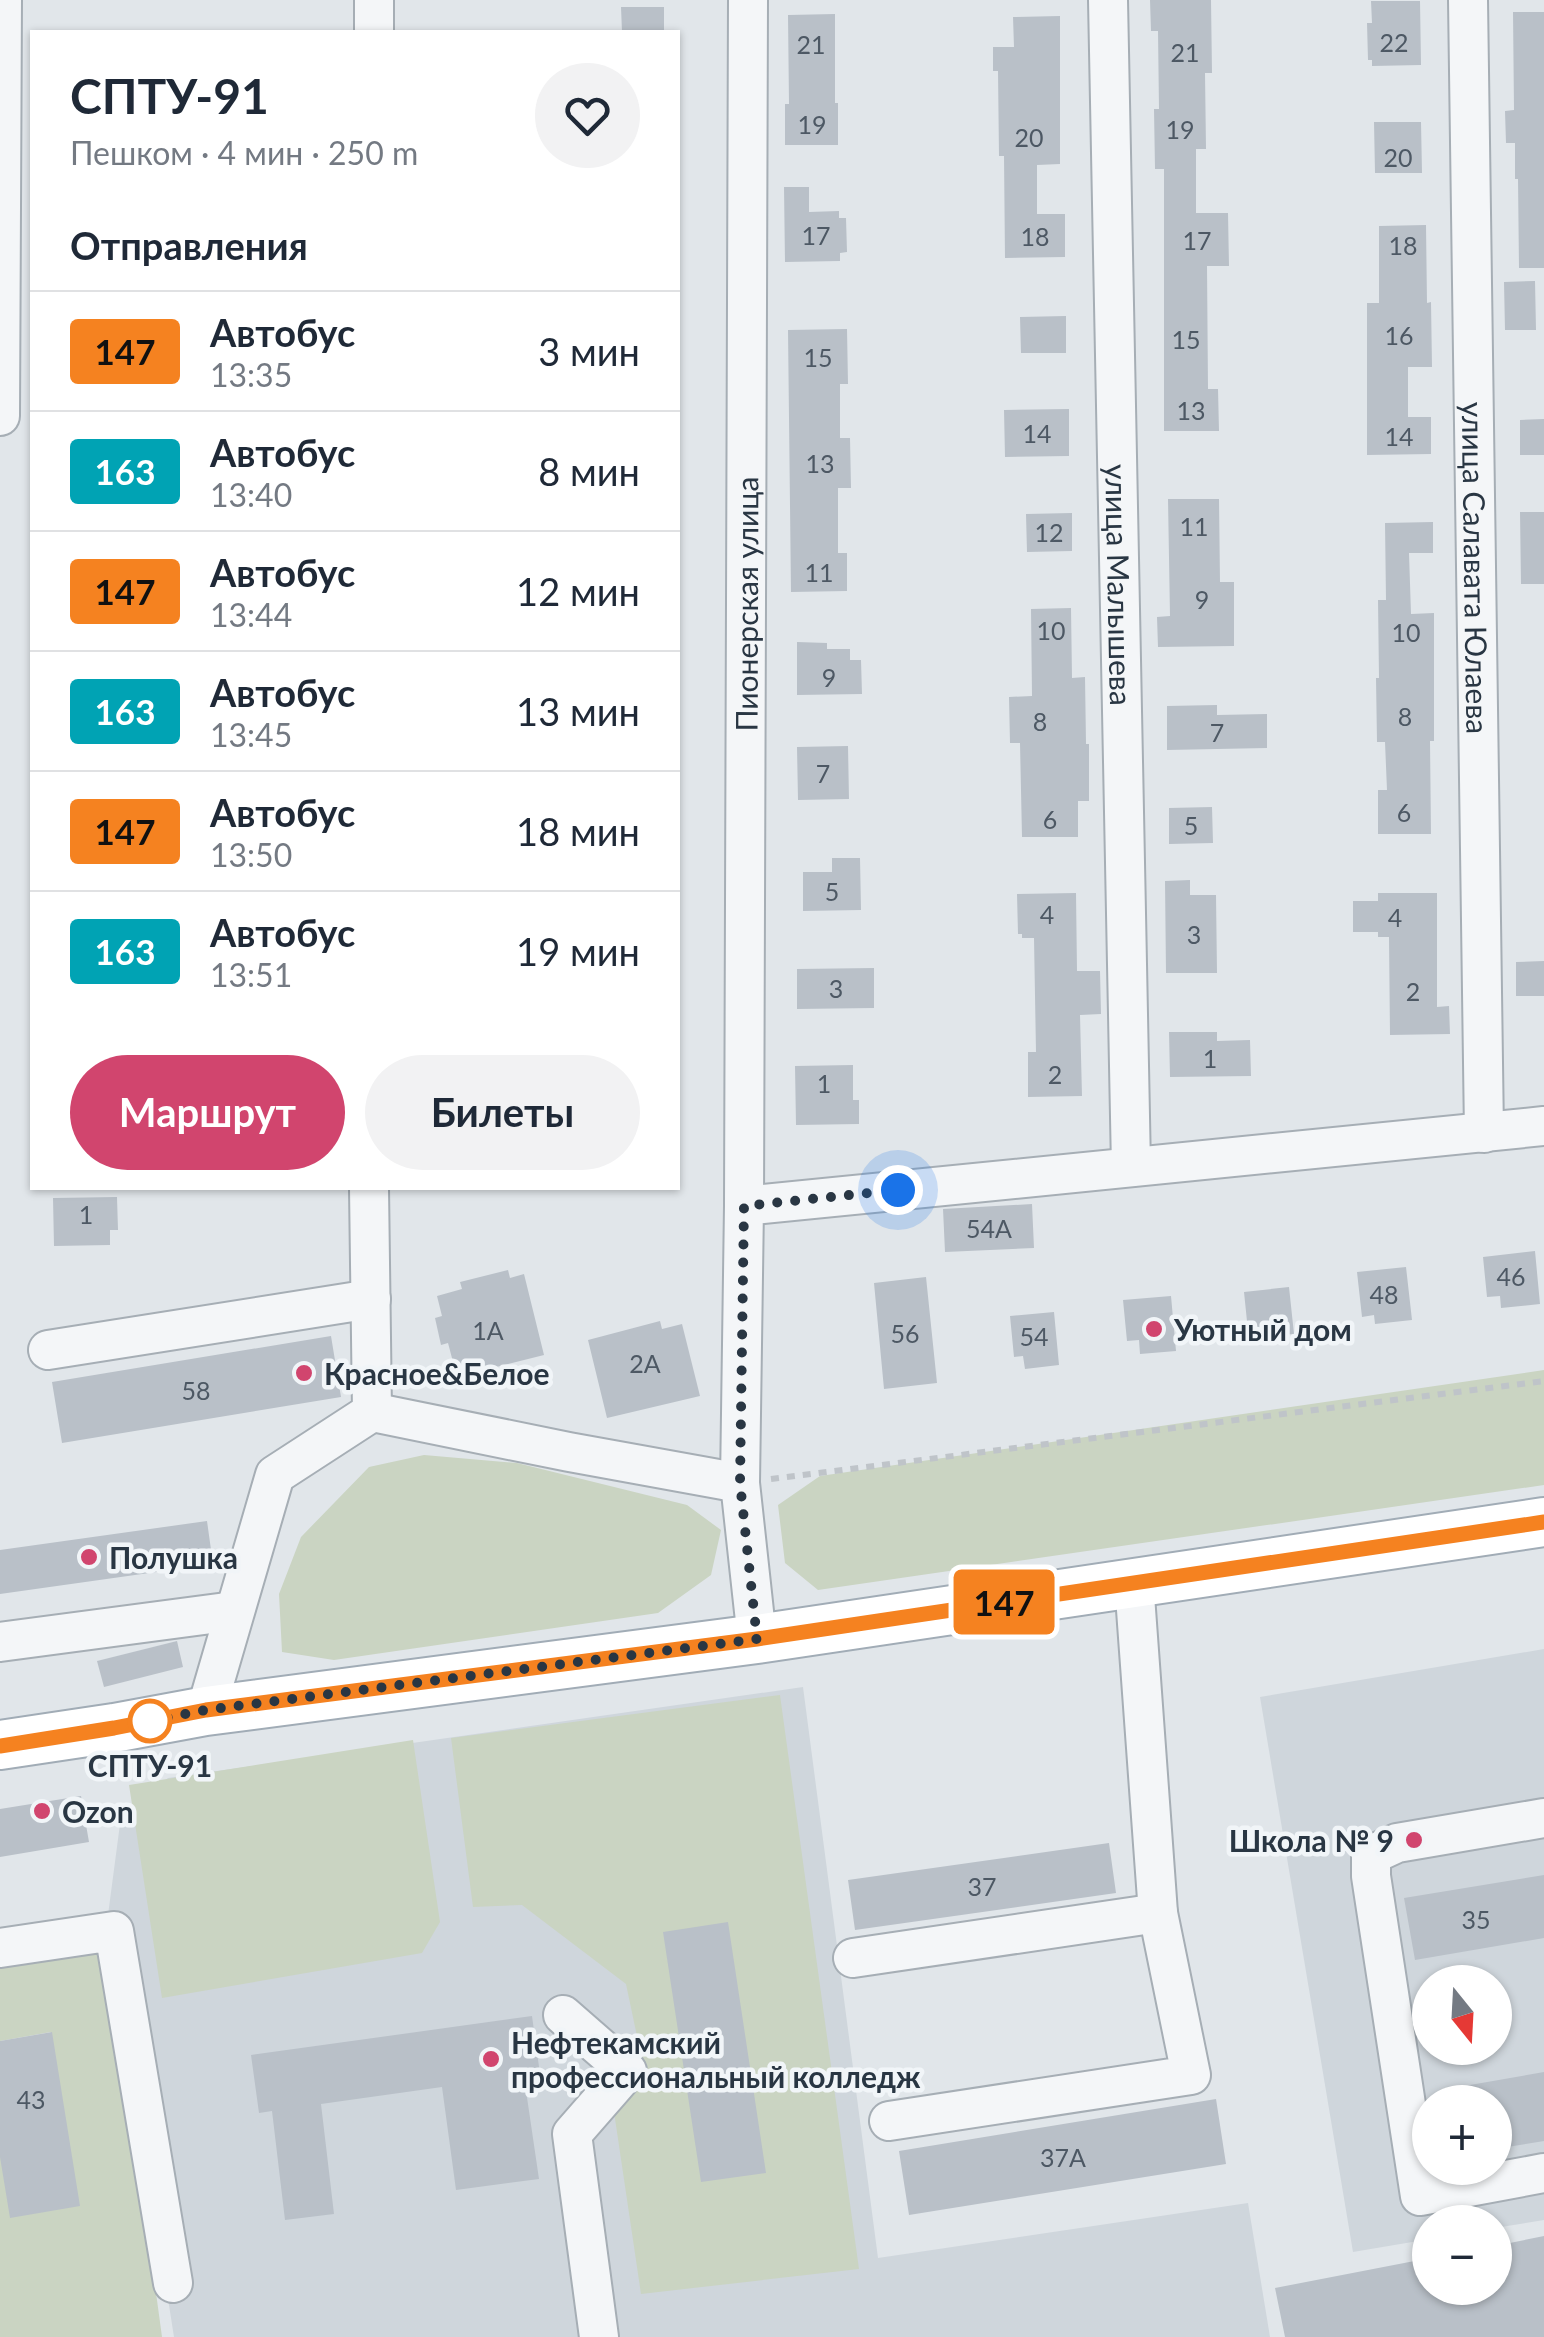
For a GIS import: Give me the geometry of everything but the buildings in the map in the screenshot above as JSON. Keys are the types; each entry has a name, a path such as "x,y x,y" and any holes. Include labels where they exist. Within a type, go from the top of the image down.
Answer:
{"main road":[{"path":"0,1746 206,1710 757,1639 1544,1522"}],"street":[{"path":"0,416 2,0"},
{"path":"374,0 374,30"},
{"name":"Пионерская улица","path":"748,0 740,1483 757,1639"},
{"name":"улица Малышева","path":"1108,0 1131,1168"},
{"name":"улица Салавата Юлаева","path":"1468,0 1484,1133"},
{"path":"744,1206 1544,1126"},
{"path":"370,1190 372,1412"},
{"path":"48,1350 371,1300"},
{"path":"206,1710 275,1475 372,1412 740,1483"},
{"path":"889,2121 1190,2075 1158,1912 1134,1582"},
{"path":"0,1642 234,1610"},
{"path":"1544,1818 1397,1843 1371,1855 1420,2196 1544,2173"},
{"path":"853,1958 1158,1912"},
{"path":"0,1948 114,1930 174,2283"},
{"path":"563,2015 626,2071 572,2134 599,2337"}],"path":[{"path":"740,1483 1544,1380"}],"shaded area":[{"name":"Школа № 9","path":"1544,1649 1544,2220 1512,2225 1512,2205 1412,2205 1412,2242 1353,2252 1260,1697"},
{"name":"Нефтекамский профессиональный колледж","path":"803,1687 878,2258 1248,2203 1270,2337 174,2337 108,1915 120,1824 168,1778"}],"green space":[{"path":"1544,1370 1544,1485 818,1590 785,1563 778,1505 820,1476"},
{"path":"424,1455 517,1463 687,1505 721,1530 711,1575 658,1613 334,1660 282,1652 279,1594 301,1537 369,1467"},
{"path":"780,1695 859,2269 641,2294 614,2112 646,2079 626,1984 522,1905 473,1907 451,1738"},
{"path":"413,1740 440,1922 422,1953 162,1998 129,1785"},
{"path":"105,1917 162,2337 0,2337 0,2157 51,2032 0,2041 0,1928"}],"bus line":[{"name":"147","path":"0,1746 206,1710 757,1639 1544,1522"}],"place":[{"name":"Уютный дом","path":"1154,1329"},
{"name":"Красное&Белое","path":"304,1373"},
{"name":"Полушка","path":"89,1557"},
{"name":"СПТУ-91","path":"150,1721"},
{"name":"Ozon","path":"42,1811"},
{"name":"Школа № 9","path":"1414,1840"},
{"name":"Нефтекамский профессиональный колледж","path":"491,2059"}],"route":[{"path":"150,1721 206,1710 757,1639 740,1483 744,1206 898,1190"}]}
